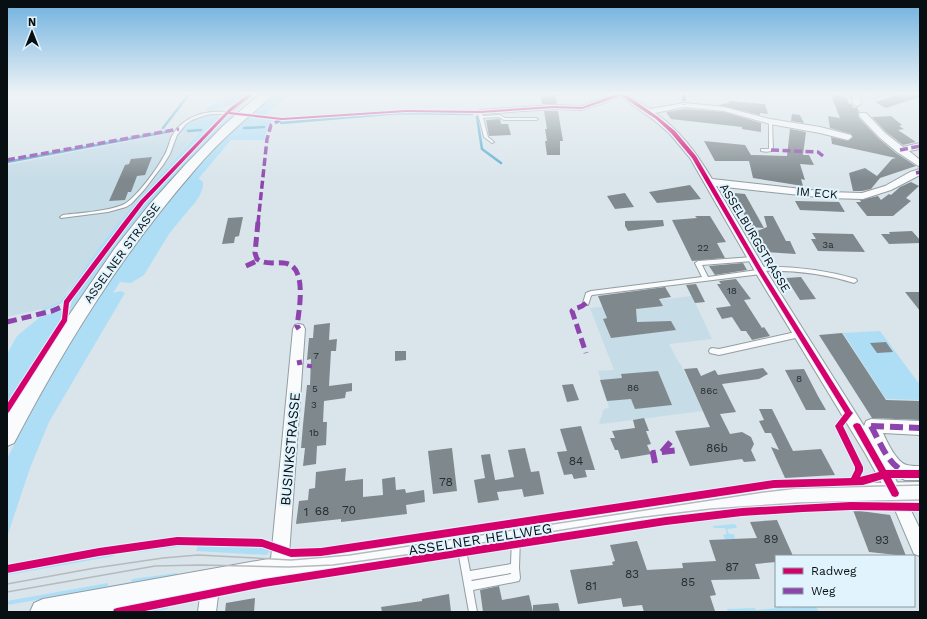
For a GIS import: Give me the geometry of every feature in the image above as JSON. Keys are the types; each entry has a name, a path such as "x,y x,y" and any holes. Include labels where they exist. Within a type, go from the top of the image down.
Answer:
{"main road":[{"name":"ASSELNER STRASSE","path":"7,436 24,404 84,304 122,250 157,205 204,152 236,122"},
{"name":"ASSELNER HELLWEG","path":"43,612 211,580 279,569 732,502 808,494 920,493"}],"street":[{"name":"ASSELBURGSTRASSE","path":"660,122 677,137 694,157 753,259 857,426 895,493 920,548"},
{"path":"775,122 848,137"},
{"path":"870,122 882,135 920,164"},
{"path":"900,150 920,146"},
{"name":"IM ECK","path":"709,182 828,195 863,196 888,188 912,174 920,172"},
{"name":"BUSINKSTRASSE","path":"279,569 299,329"},
{"path":"920,428 871,426 891,460 900,471 906,473 920,473"},
{"path":"207,612 211,580"}],"lane":[{"path":"63,217 128,203 165,160 175,135 186,122"},
{"path":"483,122 486,138 492,142"},
{"path":"762,150 771,150 770,122"},
{"path":"706,279 698,263 753,259"},
{"path":"586,303 588,295 592,293 780,268 827,273 854,282"},
{"path":"712,351 719,352 800,334"},
{"path":"469,586 516,578 514,568 517,533"},
{"path":"461,542 473,612"},
{"path":"467,576 514,568"}],"shaded area":[{"path":"192,122 216,122 177,161 133,210 62,303 41,312 42,309 59,302 68,292 104,241 137,201 200,131 186,131 178,135"},
{"path":"223,122 233,122 69,315 73,299 81,284 116,238 179,165"},
{"path":"241,122 271,122 268,125 264,140 231,140 199,178 203,182 203,185 199,196 169,234 144,275 131,283 120,282 113,293 121,291 125,293 49,422 30,468 7,537 7,459 44,384 116,267 180,184"},
{"path":"200,130 137,201 59,302 42,309 7,317 7,165 172,133 172,136 180,135 186,131"},
{"path":"692,296 712,339 669,344 680,363 703,411 601,424 599,423 604,409 609,408 598,371 614,370 590,308"},
{"path":"64,311 62,319 7,405 7,354 17,336 40,317"},
{"path":"880,331 920,385 920,400 886,399 843,333"},
{"path":"735,524 737,528 727,529 729,534 734,534 735,539 725,539 723,535 727,534 725,528 714,528 713,526"},
{"path":"184,543 185,546 137,552 138,549 115,552 114,556 7,575 7,572 9,571 50,563 112,552"},
{"path":"198,546 272,548 267,555 196,551"},
{"path":"177,573 176,576 7,605 7,601 108,583 108,586 131,582 132,579"},
{"path":"170,603 167,609 151,612 127,612"},
{"path":"816,607 820,612 728,612 727,609 755,608 756,610"}],"building":[{"path":"486,122 501,122 501,124 508,124 511,135 489,136"},
{"path":"546,122 560,122 563,141 560,141 560,155 547,155 545,129 547,129"},
{"path":"697,122 757,122 761,123 761,132 742,129 742,127"},
{"path":"829,122 863,122 878,138 896,153 916,166 880,178 871,189 853,191 849,173 865,168 877,176 892,159 896,158 832,144 831,137 848,141 853,137 851,134 830,128"},
{"path":"877,122 898,122 902,125 899,126 904,129 898,130 916,142 903,145 886,132"},
{"path":"790,129 806,132 803,155 809,155 814,165 800,164 805,180 801,179 803,186 753,178 749,161 715,161 704,141 745,145 751,155 787,156"},
{"path":"152,157 145,175 137,176 131,192 128,192 125,200 109,201 125,165 129,164 131,159"},
{"path":"911,182 919,186 906,198 911,201 893,216 867,216 856,202 861,202 860,200 878,196 881,200 889,194 891,195 900,187"},
{"path":"690,185 701,199 657,203 649,192"},
{"path":"625,193 634,207 615,209 607,196"},
{"path":"734,193 745,194 764,228 750,227"},
{"path":"795,201 839,202 845,212 800,210"},
{"path":"695,216 710,216 726,242 717,243 725,258 692,261 672,220 697,218"},
{"path":"764,216 773,216 786,241 790,241 796,254 765,252 757,231 767,227"},
{"path":"243,217 239,236 235,237 234,243 222,244 228,218"},
{"path":"663,220 664,226 628,231 625,226 625,221"},
{"path":"912,231 920,240 920,243 889,244 881,234 890,234 889,232"},
{"path":"812,233 853,234 865,252 818,251 811,239 816,239"},
{"path":"743,263 747,270 715,275 709,266"},
{"path":"801,277 816,299 800,300 786,278"},
{"path":"736,279 751,299 744,300 762,328 764,327 770,336 752,340 746,331 741,331 732,317 722,319 716,308 731,306 717,284 721,284 719,281"},
{"path":"696,284 705,302 695,303 686,285"},
{"path":"665,287 671,297 659,299 663,306 636,309 637,322 671,321 676,330 611,338 603,319 607,318 598,296"},
{"path":"905,292 920,292 920,311"},
{"path":"330,323 329,340 337,339 336,351 331,351 329,386 352,383 352,391 346,392 345,398 324,401 323,422 327,422 326,445 317,446 316,464 303,466 305,448 301,448 307,385 310,385 311,359 307,360 309,338 313,338 314,325"},
{"path":"842,333 886,400 920,401 920,420 872,418 819,335"},
{"path":"886,342 893,352 877,353 870,343"},
{"path":"395,351 406,351 406,360 395,361"},
{"path":"697,368 701,376 715,370 718,375 763,368 768,374 759,379 722,384 736,412 720,414 730,434 742,432 751,437 754,444 751,450 756,461 744,462 742,459 690,466 675,431 710,427 684,369"},
{"path":"804,369 826,410 806,410 785,370"},
{"path":"658,371 672,405 635,409 631,399 607,401 600,380 622,378 621,374"},
{"path":"573,384 579,400 567,402 562,385"},
{"path":"759,409 772,409 793,451 821,449 835,475 785,478 771,447 779,450 771,433 765,433 759,421 764,420"},
{"path":"644,418 649,431 646,431 651,444 647,445 651,454 621,459 618,450 615,450 610,438 615,438 612,431 635,428 633,420"},
{"path":"581,426 595,470 585,470 587,477 574,479 572,474 564,475 557,452 567,451 560,429"},
{"path":"452,448 457,491 433,494 428,451"},
{"path":"525,448 531,472 539,471 544,494 524,497 522,489 497,492 499,500 478,503 474,480 485,478 481,455 490,454 495,480 514,477 508,450"},
{"path":"346,468 345,481 363,479 363,497 383,495 382,479 395,477 396,490 405,489 406,493 424,490 425,502 406,505 407,514 341,522 341,519 296,524 299,501 308,500 309,489 315,488 316,472"},
{"path":"853,510 890,515 906,555 869,552"},
{"path":"777,520 793,555 775,555 775,562 755,564 760,579 711,580 716,595 710,596 715,611 644,612 642,605 623,607 621,598 578,604 570,570 613,565 612,562 615,561 610,545 637,541 647,570 683,568 682,563 716,561 709,540 757,538 750,522"},
{"path":"499,586 502,600 529,595 533,612 483,612 480,590"},
{"path":"449,594 451,612 382,612 381,607 422,601 422,599"},
{"path":"255,598 254,612 225,612 226,603"},
{"path":"558,603 560,612 533,612 533,605"}],"waterway":[{"path":"163,128 168,122"},
{"path":"281,123 294,122"},
{"path":"478,122 482,149 501,163"},
{"path":"244,128 264,127"},
{"path":"188,131 201,130"},
{"path":"7,162 166,132"}],"tram line":[{"path":"7,584 95,568 163,558 198,555 291,560 349,555 797,488 920,485"},
{"path":"7,592 155,566 200,565 289,567 333,565 420,553 637,518 711,509 800,503 920,500"}],"marked path":[{"path":"277,122 271,125 267,139 255,253 257,259 260,261 268,263 287,263 296,268 300,283 297,326 299,329"},
{"path":"7,160 179,129"},
{"path":"900,150 920,146"},
{"path":"771,150 818,152 823,156"},
{"path":"916,173 920,172"},
{"path":"246,266 259,260"},
{"path":"586,303 581,308 574,309 572,311 586,353"},
{"path":"7,322 52,311 66,305"},
{"path":"297,363 302,362"},
{"path":"309,368 310,364"},
{"path":"871,426 894,465 904,472"},
{"path":"871,426 920,428"},
{"path":"662,452 674,438"},
{"path":"655,463 653,453 679,450"}],"cycle path":[{"path":"7,410 65,319 66,303 142,202 219,122"},
{"path":"661,122 673,132 694,157 761,272 849,413 839,426 859,467 859,471 855,477 858,481"},
{"path":"857,426 895,493"},
{"path":"7,569 99,552 177,541 262,543 291,553 321,552 774,484 863,481 885,474 920,474"},
{"path":"117,612 264,583 666,521 742,512 803,508 851,506 920,507"}]}
